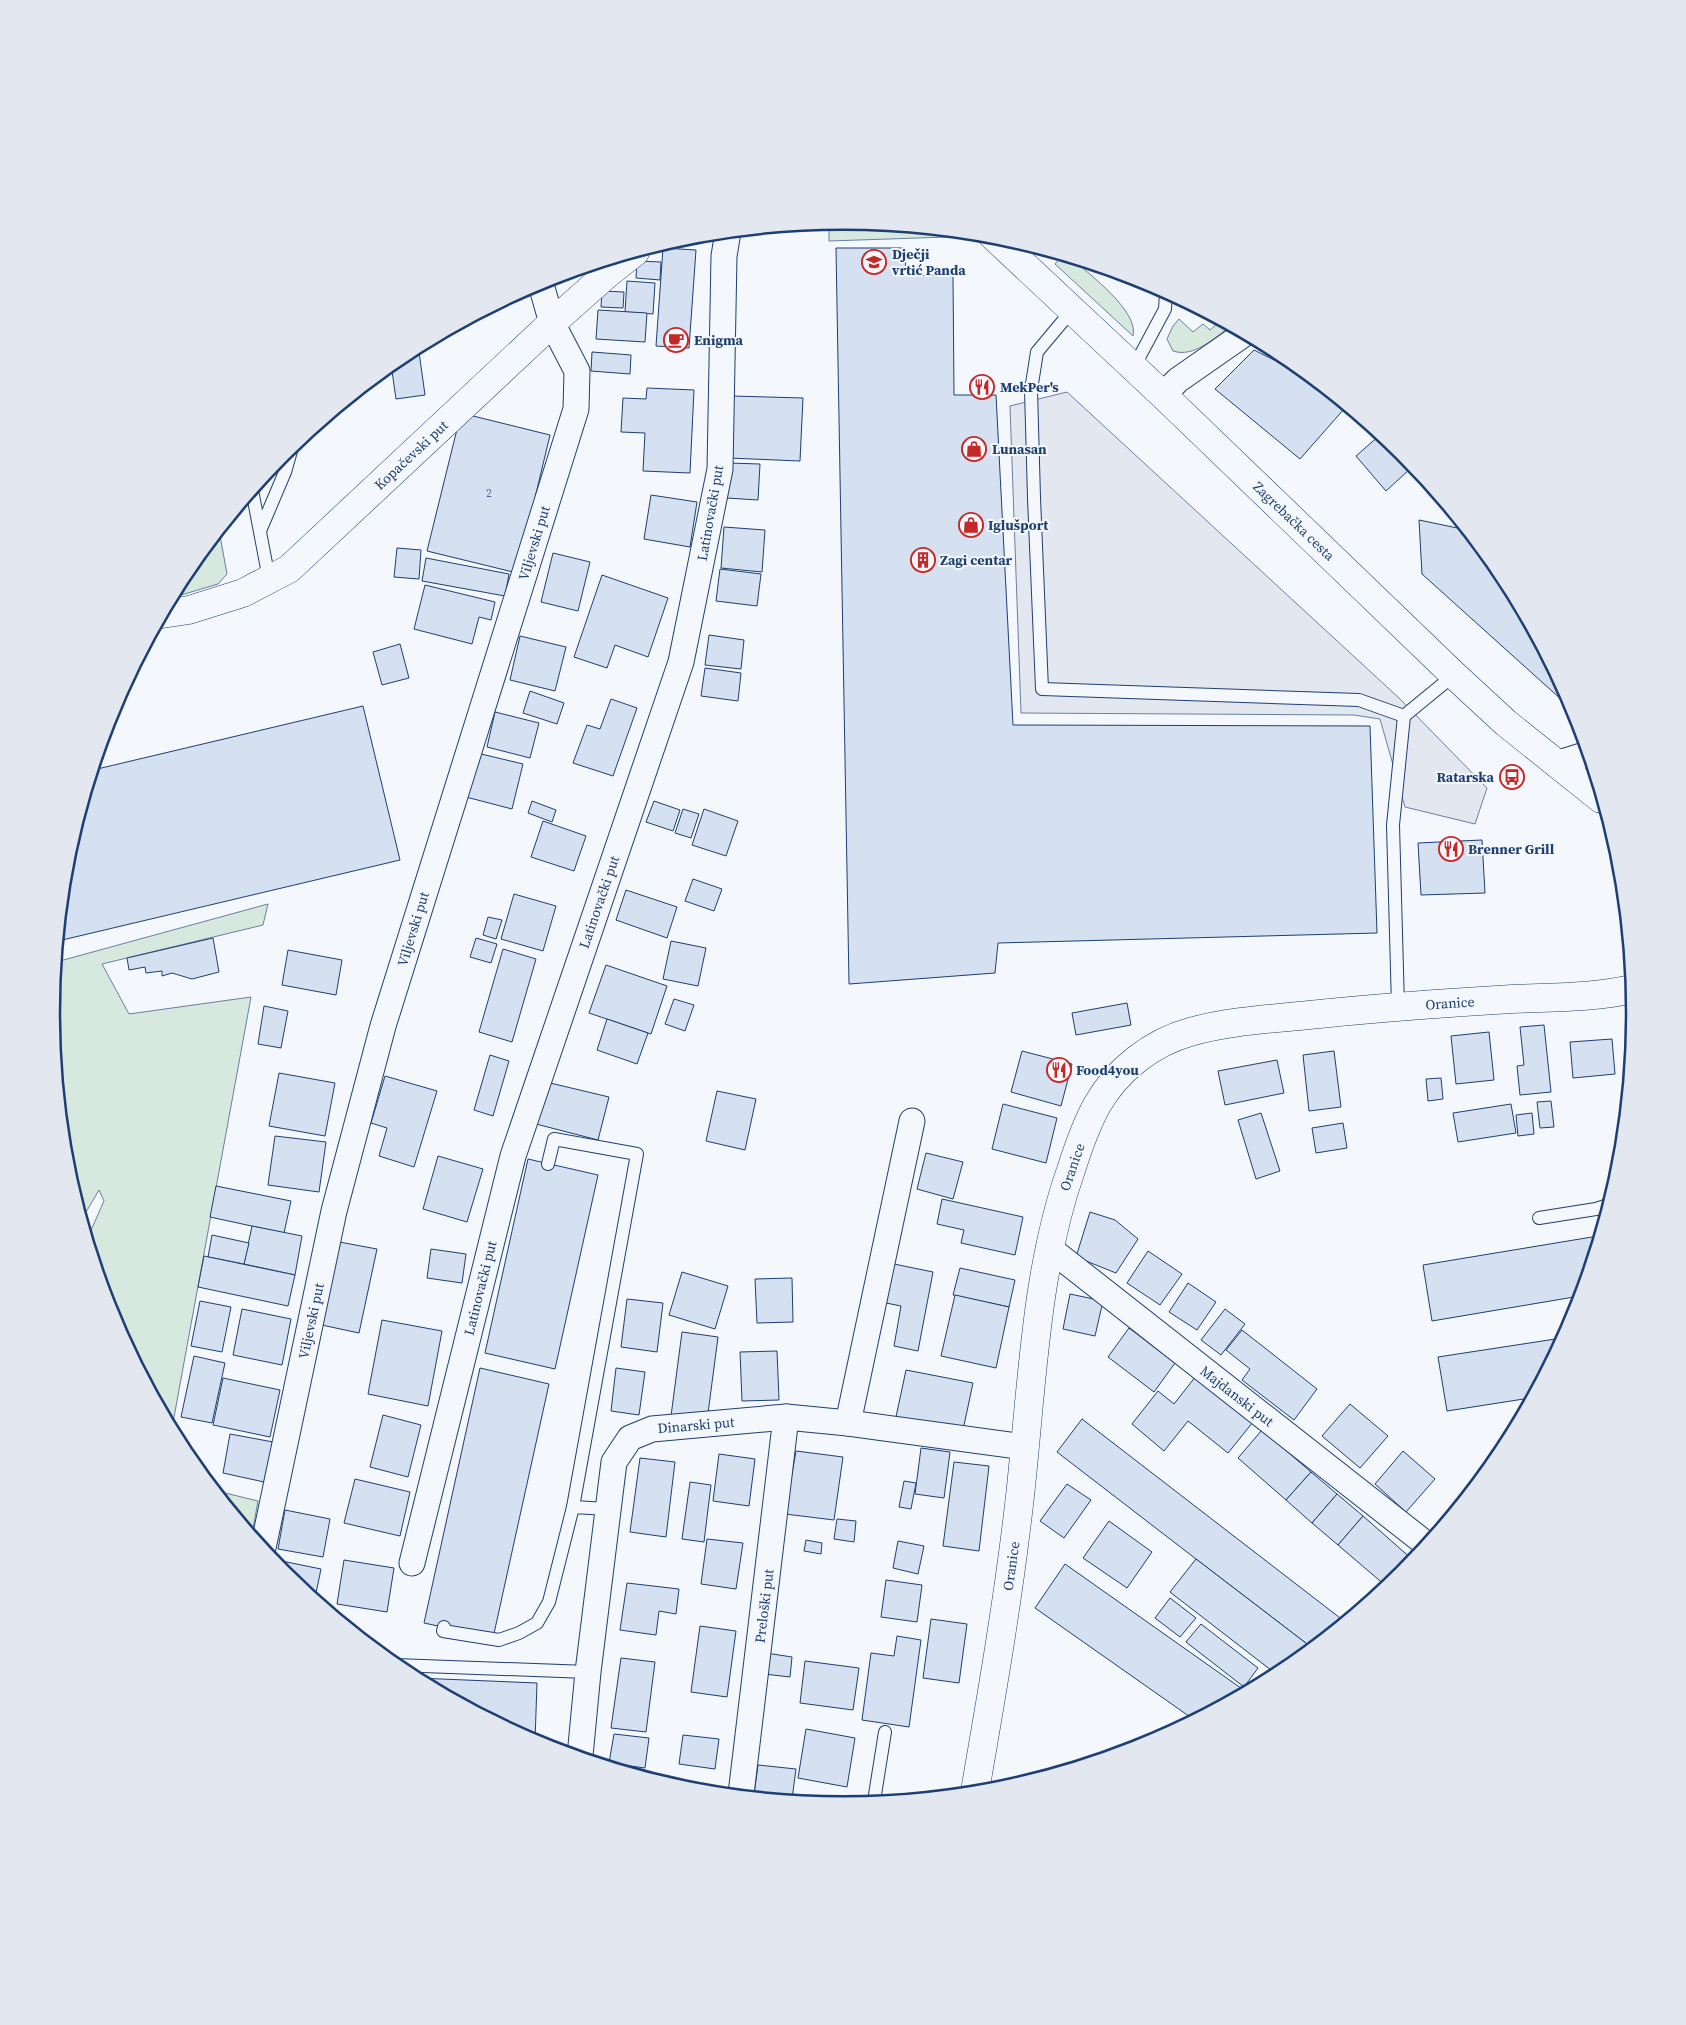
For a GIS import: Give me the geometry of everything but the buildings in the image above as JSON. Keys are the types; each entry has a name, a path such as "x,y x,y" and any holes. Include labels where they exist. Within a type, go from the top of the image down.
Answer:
{"street":[{"name":"Latinovački put","path":"412,1562 513,1156 681,662 720,469 724,256 727,238"},
{"name":"Zagrebačka cesta","path":"1004,247 1073,309 1454,675 1506,722 1594,793"},
{"name":"Kopačevski put","path":"170,613 189,610 243,593 289,569 552,323 624,261"},
{"path":"542,289 552,323"},
{"name":"Viljevski put","path":"265,1540 334,1211 382,1026 576,409 577,371 552,323"},
{"path":"1163,395 1178,380 1239,337"},
{"path":"1556,764 1582,756"},
{"name":"Oranice","path":"976,1783 1011,1571 1040,1305 1049,1248 1065,1187 1096,1106 1120,1074 1146,1052 1171,1039 1206,1028 1398,1006 1586,995 1625,990"},
{"path":"848,1423 912,1121"},
{"name":"Majdanski put","path":"1049,1248 1421,1540"},
{"name":"Dinarski put","path":"581,1750 588,1672 614,1462 630,1438 652,1429 786,1417 848,1423 1025,1448"},
{"name":"Preloški put","path":"742,1789 786,1417"}],"lane":[{"path":"1134,368 1166,309 1166,300"},
{"path":"1073,309 1036,352 1032,390 1042,689 1359,700 1404,716"},
{"path":"260,531 286,472 289,459"},
{"path":"253,497 269,579"},
{"path":"1398,1006 1393,825 1404,716 1454,675"},
{"path":"444,1627 443,1632 499,1640 519,1633 538,1622 549,1602 573,1507 637,1154 554,1139 548,1164"},
{"path":"1539,1218 1601,1207"},
{"path":"573,1507 608,1509"},
{"path":"410,1666 588,1672"},
{"path":"875,1795 885,1732"}],"shaded area":[{"path":"829,230 894,231 947,237 829,241"},
{"path":"1059,260 1081,267 1100,283 1121,305 1128,316 1133,326 1133,336 1055,264"},
{"path":"1179,319 1193,332 1203,324 1210,330 1216,324 1226,330 1204,346 1189,352 1181,352 1173,351 1167,339 1173,326"},
{"path":"1067,392 1399,698 1487,788 1475,824 1405,807 1380,719 1354,715 1021,713 1010,406"},
{"path":"220,538 227,574 218,584 181,595"},
{"path":"268,904 263,925 102,964 129,1014 251,997 174,1418 141,1359 120,1312 102,1264 91,1229 104,1201 99,1190 86,1212 75,1165 67,1115 62,1064 60,1013 62,960"},
{"path":"225,1493 258,1501 253,1528"}],"place":[{"name":"Dječji vrtić Panda","path":"874,262"},
{"name":"Enigma","path":"676,340"},
{"name":"MekPer's","path":"982,387"},
{"name":"Lunasan","path":"974,449"},
{"name":"Iglušport","path":"971,525"},
{"name":"Zagi centar","path":"923,560"},
{"name":"Ratarska","path":"1512,777"},
{"name":"Brenner Grill","path":"1451,849"},
{"name":"Food4you","path":"1059,1070"}]}
